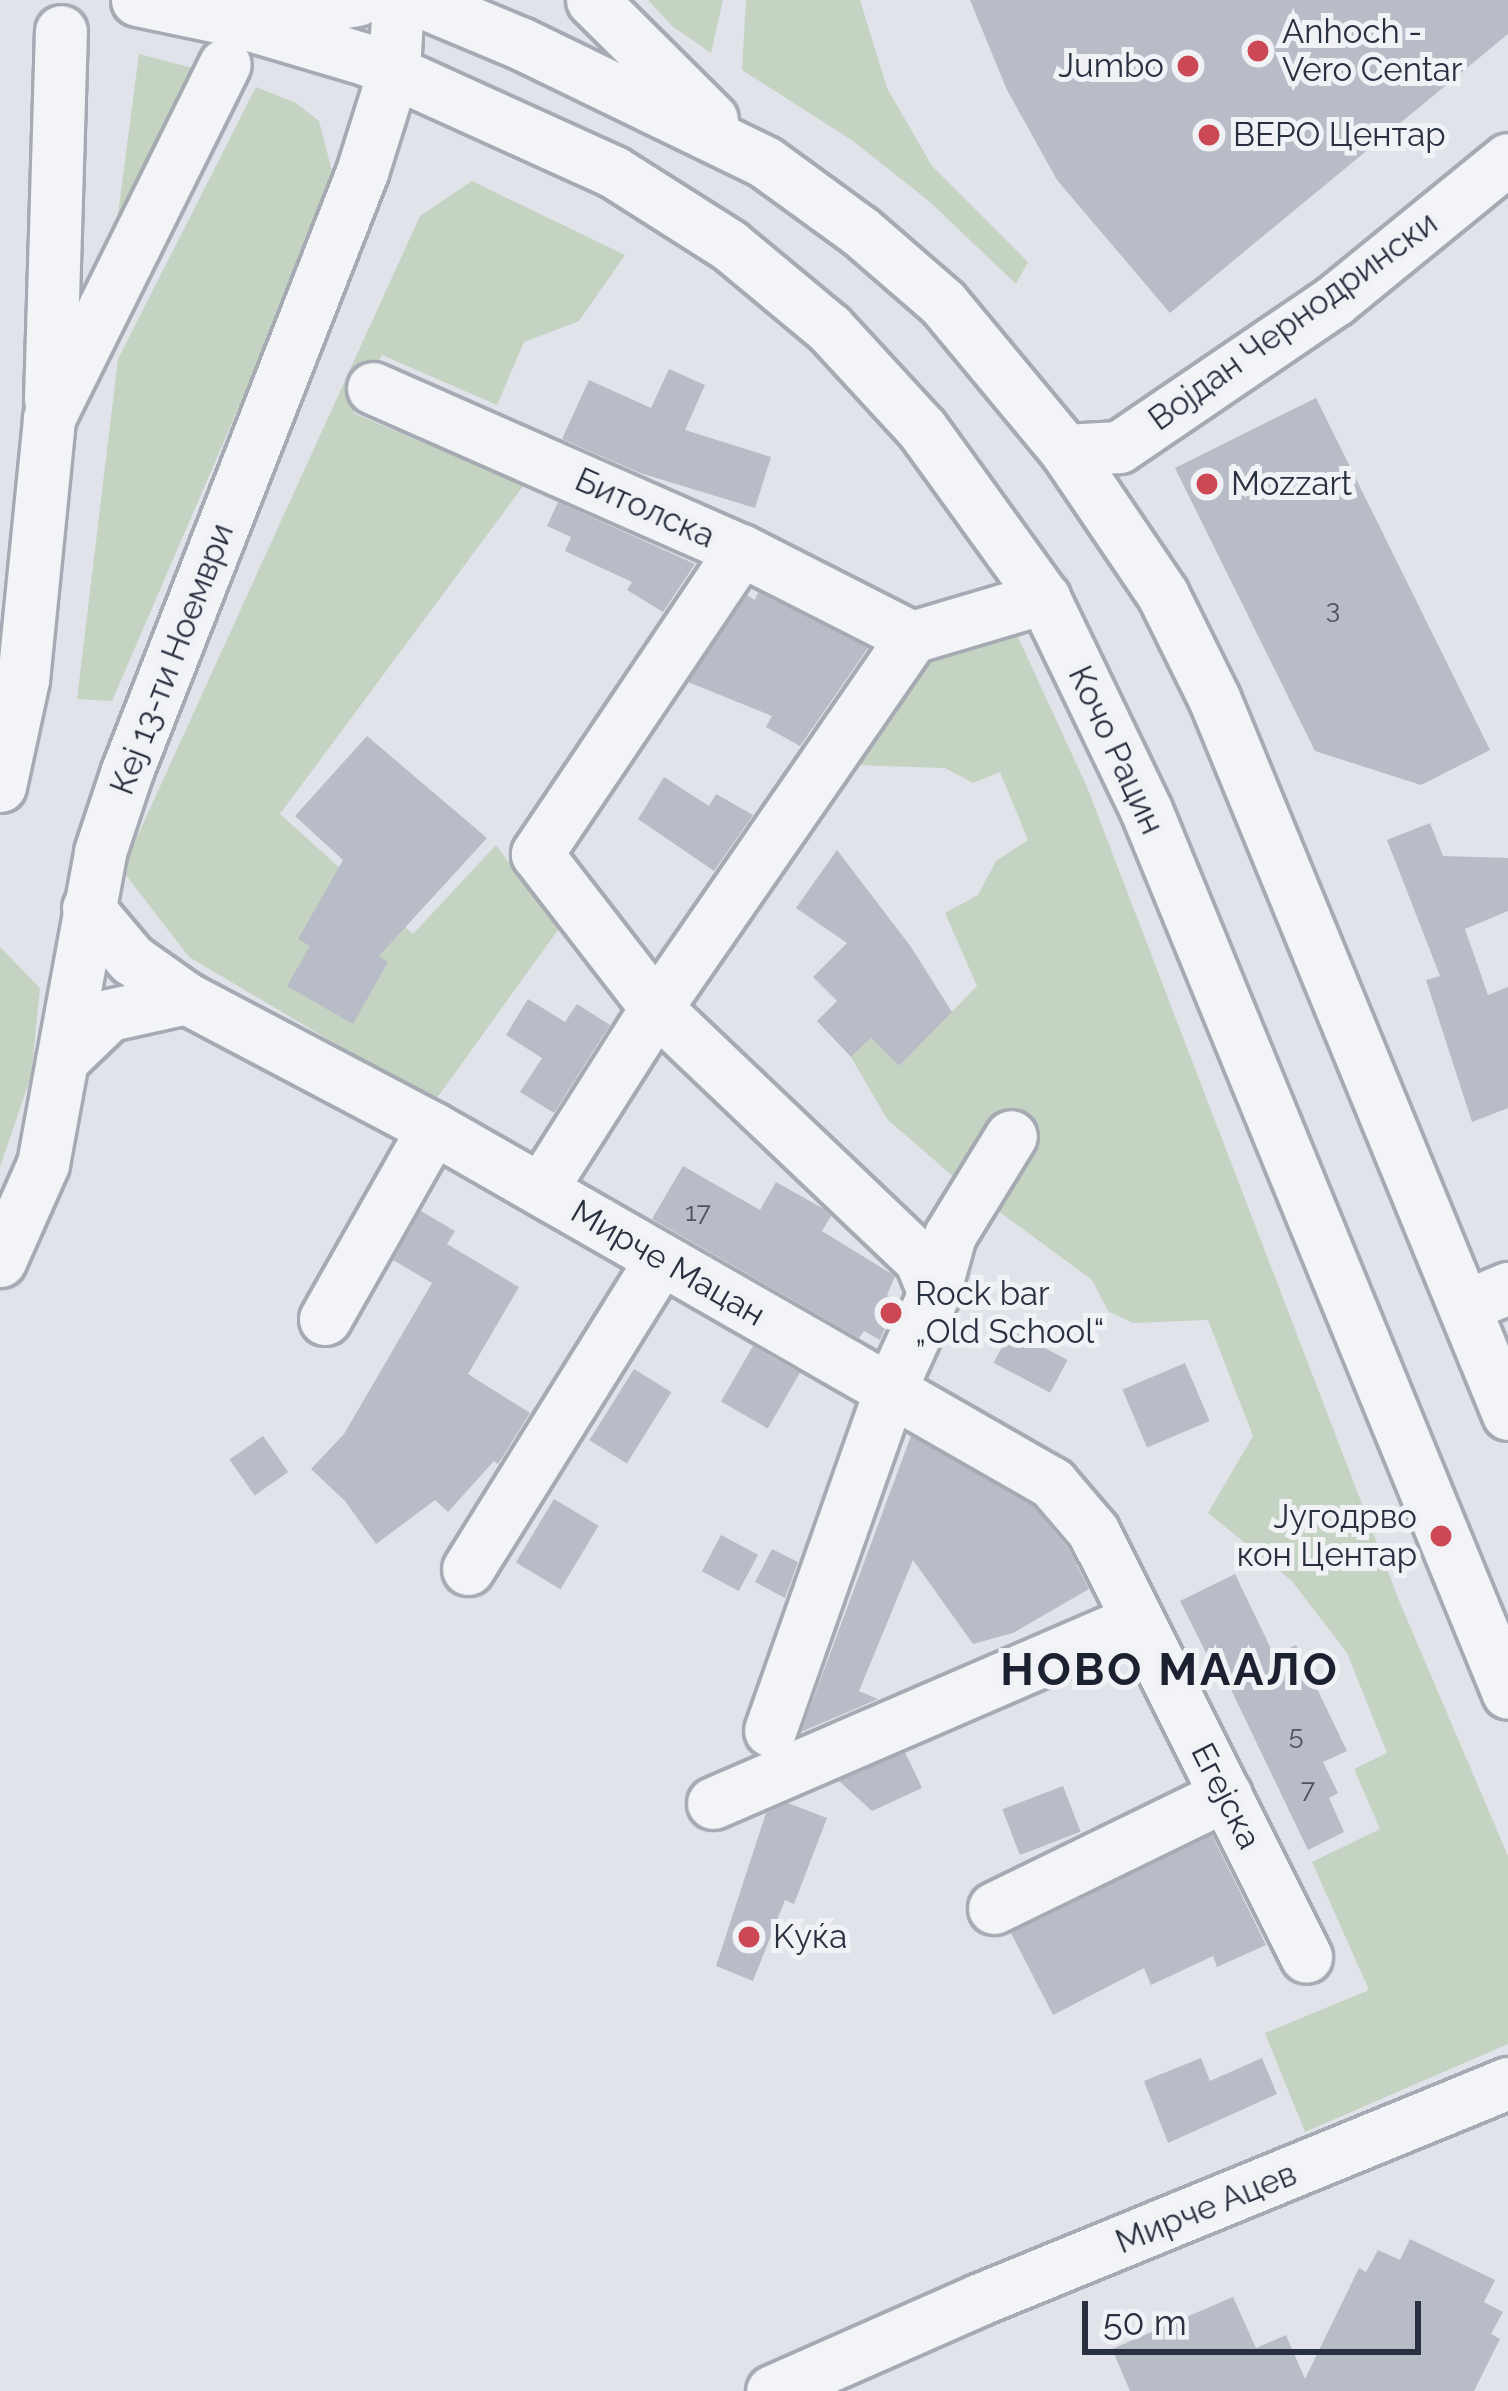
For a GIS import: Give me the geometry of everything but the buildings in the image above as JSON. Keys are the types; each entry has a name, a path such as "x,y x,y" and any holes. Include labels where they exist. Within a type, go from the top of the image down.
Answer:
{"street":[{"name":"Кочо Рацин","path":"137,0 230,42 380,64 614,172 729,245 829,328 922,429 1044,598 1146,810 1508,1693"},
{"name":"Кеј 13-ти Ноември","path":"0,1261 43,1164 88,908 127,771 340,229 398,0"},
{"path":"417,0 743,148"},
{"path":"592,0 743,148 860,231 943,303 1065,449 1163,595 1486,1297 1508,1414"},
{"path":"49,418 230,42 338,2 380,64"},
{"path":"0,786 23,680 49,418 61,31"},
{"name":"Војдан Чернодрински","path":"1065,449 1119,447 1335,299 1508,159"},
{"name":"Битолска","path":"373,388 741,550 912,637"},
{"path":"741,550 537,854 656,1008 920,1259 934,1293"},
{"path":"541,1189 656,1008 912,637 1044,598"},
{"name":"Мирче Мацан","path":"88,908 131,959 186,998 433,1128 1052,1484 1078,1508 1112,1570"},
{"path":"62,1060 109,1015 186,998"},
{"path":"325,1319 433,1128"},
{"path":"770,1731 890,1390 934,1293 950,1235 1012,1136"},
{"path":"468,1569 661,1259"},
{"name":"Егејска","path":"1112,1570 1306,1958"},
{"path":"713,1802 1136,1620"},
{"path":"994,1908 1226,1795"},
{"name":"Мирче Ацев","path":"772,2391 978,2300 1508,2083"}],"green space":[{"path":"648,0 723,0 711,53 672,26"},
{"path":"746,0 860,0 887,88 932,166 1028,262 1016,284 930,202 853,141 742,70"},
{"path":"139,54 212,73 110,275"},
{"path":"256,87 296,103 319,121 332,171 325,207 112,701 77,699 118,359"},
{"path":"472,181 625,255 579,321 524,342 497,405 382,355 353,413 524,485 280,814 413,934 496,845 558,930 434,1102 189,957 122,870 420,216"},
{"path":"989,626 1018,637 1087,787 1400,1603 1508,1856 1508,2044 1305,2132 1265,2033 1369,1990 1312,1862 1380,1829 1354,1769 1387,1753 1347,1653 1292,1581 1208,1513 1253,1436 1208,1320 1133,1323 1108,1311 1092,1280 963,1185 887,1119 851,1057 871,1038 899,1066 977,986 945,913 978,895 996,861 1028,840 1000,772 973,783 945,768 854,765 931,654"},
{"path":"0,947 40,988 31,1076 0,1167"}],"place":[{"name":"Anhoch - Vero Centar","path":"1258,51"},
{"name":"Jumbo","path":"1188,66"},
{"name":"ВЕРО Центар","path":"1209,135"},
{"name":"Mozzart","path":"1207,484"},
{"name":"Rock bar „Old School“","path":"891,1313"},
{"name":"Југодрво кон Центар","path":"1441,1536"},
{"name":"Kуќа","path":"749,1937"}],"district":[{"name":"НОВО МААЛО","path":"1170,1670"}]}
